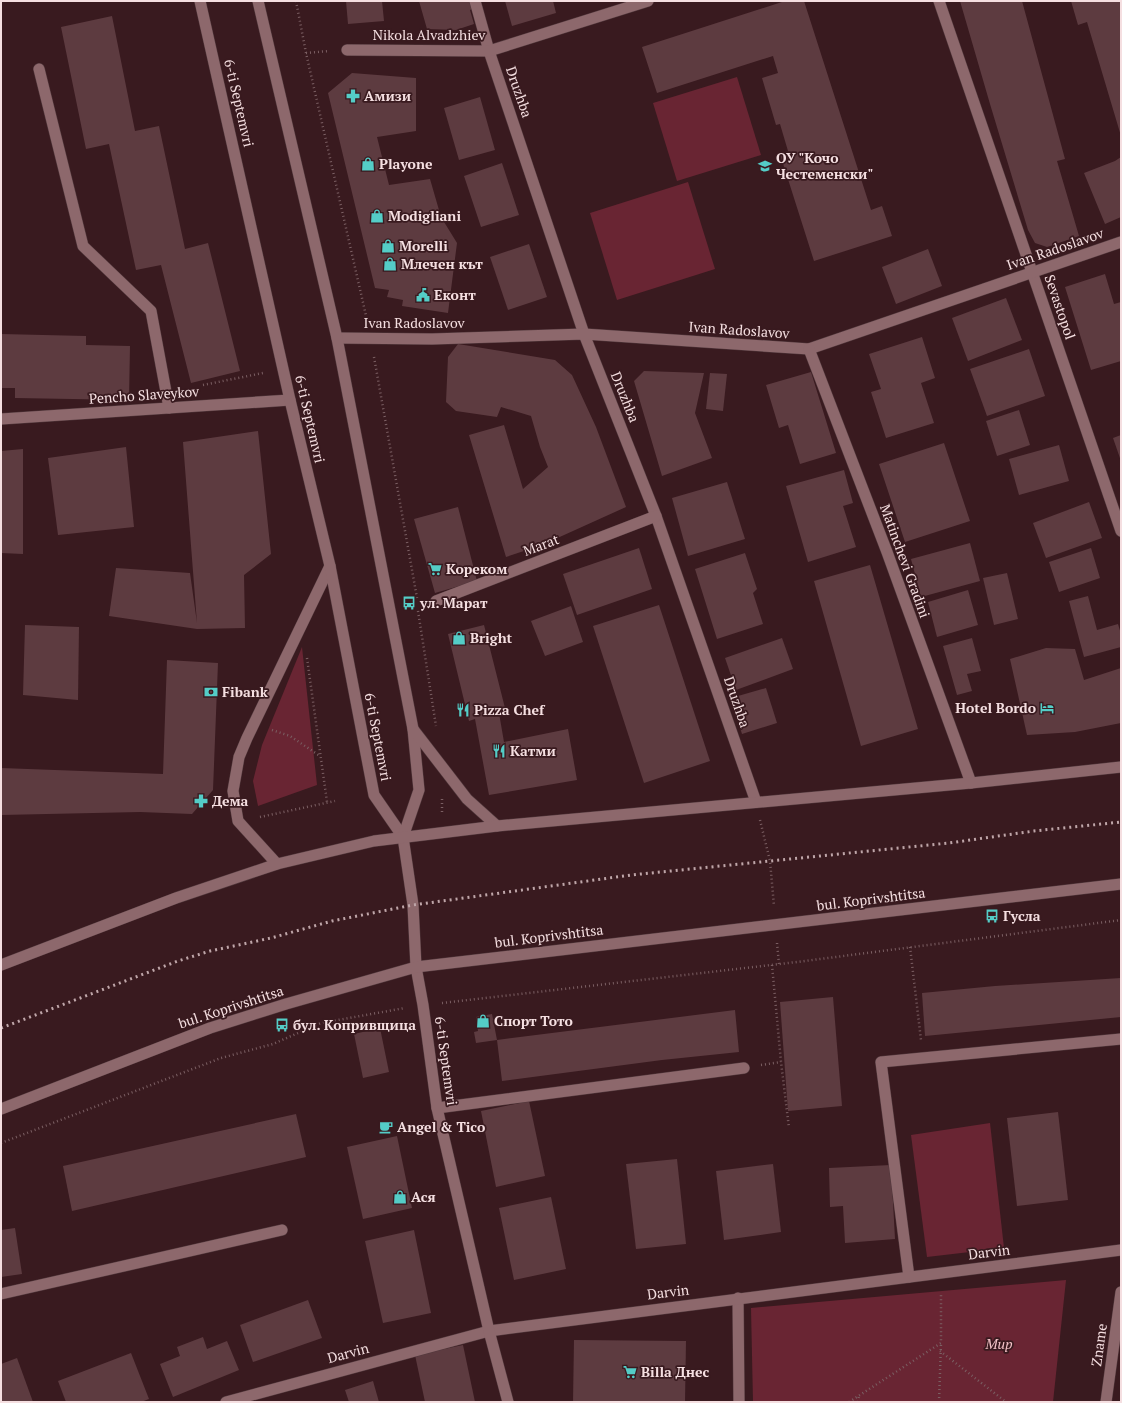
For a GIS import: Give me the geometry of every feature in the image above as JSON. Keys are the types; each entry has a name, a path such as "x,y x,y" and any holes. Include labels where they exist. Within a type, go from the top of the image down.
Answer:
{"street":[{"name":"6-ti Septemvri","path":"200,1 290,400 330,566 374,795 403,837 413,905 416,967 423,1005 437,1108 489,1331 508,1402"},
{"name":"6-ti Septemvri","path":"258,1 337,338 413,729 419,790 403,837"},
{"name":"Druzhba","path":"475,1 490,51 584,334 656,516 756,802"},
{"name":"Nikola Alvadzhiev","path":"347,50 490,51 648,1"},
{"name":"Sevastopol","path":"939,1 1121,531"},
{"path":"39,69 83,246 150,311 169,408"},
{"name":"Ivan Radoslavov","path":"337,338 432,339 584,334 810,350 1121,242"},
{"name":"Matinchevi Gradini","path":"810,350 887,552 971,783"},
{"name":"Pencho Slaveykov","path":"1,420 290,400"},
{"name":"Marat","path":"436,601 656,516"},
{"path":"277,864 238,821 233,791 239,757 330,566"},
{"path":"413,729 467,799 497,826"},
{"path":"1,965 176,898 277,864 374,841 497,826 971,783 1121,767"},
{"name":"bul. Koprivshtitsa","path":"1,1109 210,1028 286,1004 416,967 1121,884"},
{"path":"909,1277 881,1062 1121,1039"},
{"path":"437,1108 744,1068"},
{"path":"1,1294 282,1230"},
{"name":"Darvin","path":"226,1402 489,1331 1121,1250"},
{"name":"Zname","path":"1106,1402 1121,1292"},
{"path":"738,1298 739,1402"}],"path":[{"path":"296,1 308,61 371,339 417,598"},
{"path":"166,392 263,373"},
{"path":"418,606 436,728"},
{"path":"307,655 327,802"},
{"path":"269,729 290,736 320,756"},
{"path":"442,766 443,832"},
{"path":"238,821 335,801"},
{"path":"756,802 770,861 776,925"},
{"path":"1,1143 221,1058 273,1044 321,1023 423,1005 772,965 1121,920"},
{"path":"910,947 923,1058"},
{"path":"772,965 789,1128"},
{"path":"939,1402 942,1273"},
{"path":"849,1402 941,1343"},
{"path":"940,1351 1006,1402"},
{"path":"858,1402 859,1395"}],"green space":[{"path":"737,77 761,155 677,181 653,103"},
{"path":"688,182 715,269 617,300 590,213"},
{"path":"302,647 317,785 258,806 253,781 262,745"},
{"path":"990,1123 1004,1248 927,1257 911,1135"},
{"name":"Мир","path":"1066,1280 1053,1402 753,1402 751,1308"}],"building":[{"path":"346,1 382,1 384,21 348,24"},
{"path":"419,1 472,1 474,8 470,10 474,24 456,30 427,29"},
{"path":"505,1 553,1 556,13 512,26"},
{"path":"785,1 804,1 871,210 882,206 892,236 814,261 780,154 788,151 780,124 776,125 762,78 778,73 773,56 657,93 642,47"},
{"path":"960,1 1022,1 1065,159 1057,161 1079,236 1047,247 1035,243 1028,230"},
{"path":"1071,1 1121,1 1121,136 1087,22 1078,25"},
{"path":"112,16 135,131 159,126 185,249 208,243 240,371 191,383 161,265 136,270 109,144 86,149 61,27"},
{"path":"352,73 416,78 416,131 377,137 389,185 430,179 441,217 457,243 448,313 402,306 403,300 387,297 389,290 375,288 328,93"},
{"path":"480,97 495,150 459,160 444,108"},
{"path":"1121,157 1121,217 1105,224 1084,173 1115,161"},
{"path":"502,163 519,215 481,227 464,176"},
{"path":"529,244 547,297 508,310 490,257"},
{"path":"928,249 942,286 896,304 882,267"},
{"path":"1105,274 1114,304 1121,302 1121,361 1091,370 1065,287"},
{"path":"1006,298 1022,340 968,361 952,318"},
{"path":"1,334 86,336 86,345 130,346 129,400 15,398 15,388 1,388"},
{"path":"922,337 935,378 921,383 934,423 886,438 871,392 881,389 869,354"},
{"path":"458,344 555,360 572,375 596,427 626,507 542,545 506,557 469,435 504,425 523,489 548,467 540,447 531,416 501,407 497,417 456,411 446,402 448,357"},
{"path":"1029,349 1045,396 987,416 970,369"},
{"path":"644,371 704,373 695,413 712,458 662,476 634,381"},
{"path":"811,372 836,453 800,464 788,425 779,428 766,385"},
{"path":"710,373 727,374 723,411 706,409"},
{"path":"1019,410 1030,445 997,456 986,421"},
{"path":"258,431 271,554 244,575 245,628 197,629 109,616 116,568 190,573 197,623 183,442"},
{"path":"1121,435 1121,461 1113,438"},
{"path":"944,443 970,521 905,542 879,464"},
{"path":"1059,445 1069,481 1019,495 1009,459"},
{"path":"126,447 134,527 58,535 48,458"},
{"path":"23,449 23,554 1,553 1,451"},
{"path":"844,470 853,503 843,506 856,547 808,562 786,486"},
{"path":"727,482 745,539 688,556 672,498"},
{"path":"1089,502 1102,538 1046,558 1033,523"},
{"path":"458,507 477,581 435,593 414,519"},
{"path":"970,543 980,581 921,597 911,559"},
{"path":"639,548 652,589 577,615 563,574"},
{"path":"1091,548 1100,578 1059,592 1049,562"},
{"path":"745,553 757,589 753,593 763,624 717,639 695,569"},
{"path":"870,565 918,729 861,746 814,581"},
{"path":"1007,573 1018,619 994,625 983,578"},
{"path":"968,590 978,625 937,637 928,602"},
{"path":"1088,596 1097,630 1118,624 1121,634 1121,647 1084,657 1069,601"},
{"path":"659,605 710,761 644,783 593,626"},
{"path":"571,606 583,642 545,656 531,621"},
{"path":"25,625 79,627 78,700 23,695"},
{"path":"484,625 506,712 499,713 504,742 568,729 577,780 489,795 475,719 469,721 448,634"},
{"path":"782,638 793,669 736,690 725,658"},
{"path":"972,638 981,671 967,674 972,691 957,695 943,646"},
{"name":"Hotel Bordo","path":"1046,648 1075,649 1084,680 1121,668 1121,723 1075,732 1027,735 1010,659"},
{"path":"167,660 218,663 213,790 192,814 140,812 1,815 1,768 163,774"},
{"path":"766,688 777,723 742,734 731,698"},
{"path":"1121,978 1121,1017 925,1036 922,993 995,986"},
{"path":"833,997 842,1106 788,1111 780,1002"},
{"path":"735,1010 739,1052 662,1060 502,1081 497,1040"},
{"path":"492,1014 497,1040 476,1043 474,1032 478,1031 476,1017"},
{"path":"380,1028 389,1072 363,1078 354,1034"},
{"path":"529,1101 545,1176 496,1187 481,1111"},
{"path":"1058,1112 1068,1200 1017,1206 1007,1118"},
{"path":"296,1114 306,1157 72,1211 63,1166"},
{"path":"397,1136 412,1208 363,1219 347,1147"},
{"path":"677,1159 686,1244 636,1249 626,1164"},
{"path":"773,1164 781,1232 724,1240 716,1171"},
{"path":"891,1165 895,1239 845,1243 843,1206 830,1207 829,1168"},
{"path":"551,1197 566,1269 514,1280 499,1208"},
{"path":"15,1228 22,1274 1,1277 1,1230"},
{"path":"414,1230 431,1313 383,1323 365,1241"},
{"path":"308,1300 322,1338 253,1362 240,1325"},
{"path":"203,1337 207,1349 227,1341 239,1370 173,1397 160,1364 180,1356 177,1347"},
{"name":"Billa Днес","path":"574,1340 686,1341 685,1402 573,1402"},
{"path":"463,1345 475,1402 425,1402 415,1355"},
{"path":"131,1353 149,1399 141,1402 66,1402 58,1381"},
{"path":"17,1358 33,1402 1,1402 1,1364"},
{"path":"373,1381 379,1402 349,1402 345,1390"}],"railway":[{"path":"1,1028 178,961 210,951 271,938 332,921 413,905 631,875 949,843 1034,831 1121,822"}],"place":[{"name":"Амизи","path":"353,96"},
{"name":"Playone","path":"368,164"},
{"name":"ОУ \"Кочо Честеменски\"","path":"765,166"},
{"name":"Modigliani","path":"377,216"},
{"name":"Morelli","path":"388,246"},
{"name":"Млечен кът","path":"390,264"},
{"name":"Еконт","path":"423,295"},
{"name":"Кореком","path":"435,569"},
{"name":"ул. Марат","path":"409,603"},
{"name":"Bright","path":"459,638"},
{"name":"Fibank","path":"211,692"},
{"name":"Hotel Bordo","path":"1047,708"},
{"name":"Pizza Chef","path":"463,710"},
{"name":"Катми","path":"499,751"},
{"name":"Дема","path":"201,801"},
{"name":"Гусла","path":"992,916"},
{"name":"Спорт Тото","path":"483,1021"},
{"name":"бул. Копривщица","path":"282,1025"},
{"name":"Angel & Tico","path":"386,1127"},
{"name":"Ася","path":"400,1197"},
{"name":"Billa Днес","path":"630,1372"}]}
